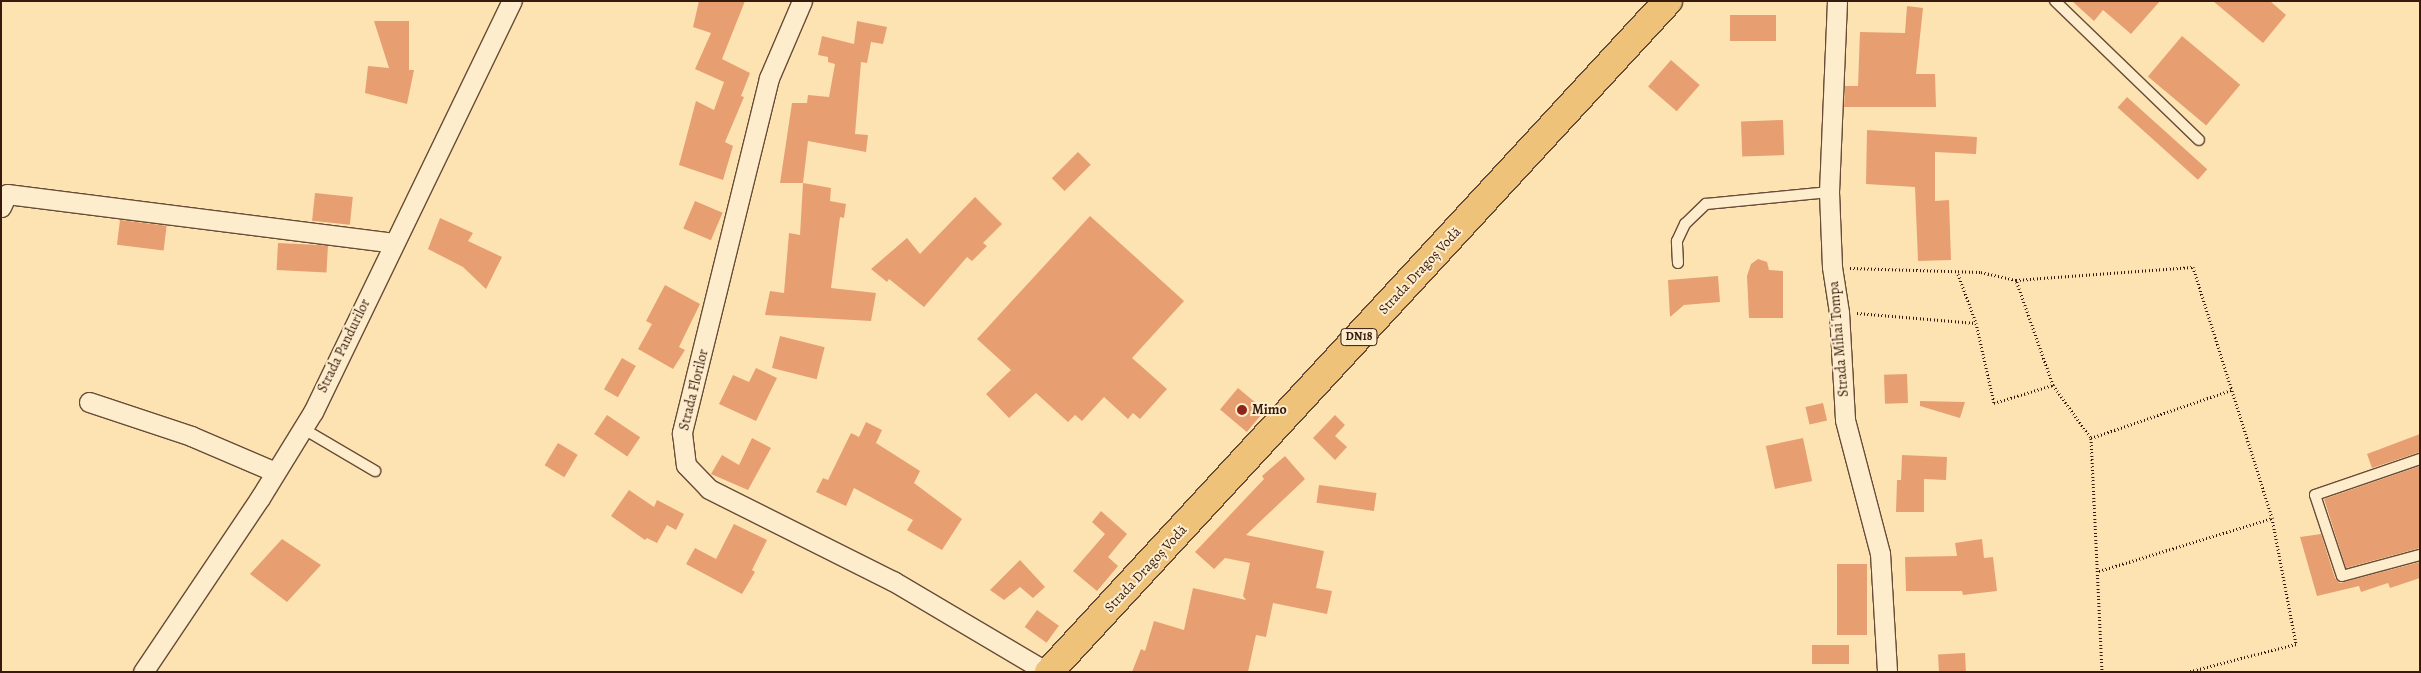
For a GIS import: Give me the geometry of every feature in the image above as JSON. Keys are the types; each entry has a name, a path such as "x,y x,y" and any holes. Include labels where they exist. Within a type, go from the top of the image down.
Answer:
{"main road":[{"name":"Strada Dragoș Vodă","path":"1048,672 1668,1"}],"street":[{"name":"Strada Pandurilor","path":"143,672 302,428 512,1"},
{"name":"Strada Florilor","path":"802,1 770,78 682,433 686,465 709,489 893,581 1048,672"},
{"name":"Strada Mihai Tompa","path":"1837,1 1829,192 1832,267 1839,312 1845,420 1880,553 1887,672"},
{"path":"1,207 7,194 394,243"},
{"path":"89,402 191,436 275,472"}],"lane":[{"path":"2055,1 2199,140"},
{"path":"1678,263 1676,242 1685,224 1706,204 1829,192"},
{"path":"302,428 375,471"},
{"path":"2420,460 2315,494 2342,576 2420,555"}],"path":[{"path":"1832,267 1958,274 1981,272 2016,280 2193,267 2272,518 2296,644 2188,672"},
{"path":"1958,274 1976,323 1994,403 2052,385"},
{"path":"2016,280 2052,385 2091,438 2099,572 2102,672"},
{"path":"1839,312 1976,323"},
{"path":"2091,438 2231,390"},
{"path":"2099,572 2272,518"}],"building":[{"path":"699,1 745,1 722,59 750,73 741,96 744,97 725,142 733,146 723,180 679,165 696,101 714,110 724,82 695,69 711,33 693,27"},
{"path":"2072,1 2160,1 2131,34 2103,10 2094,21"},
{"path":"2213,1 2270,1 2286,15 2263,43"},
{"path":"1907,6 1923,8 1916,74 1935,74 1936,107 1844,107 1845,86 1858,86 1860,32 1905,33"},
{"path":"1730,15 1776,15 1776,41 1730,41"},
{"path":"374,21 409,21 409,70 414,70 407,104 365,93 368,66 389,68"},
{"path":"857,21 887,27 883,44 871,42 867,63 861,62 855,134 868,135 866,152 808,141 803,183 780,183 792,103 807,103 808,95 829,97 835,64 828,62 828,57 818,55 822,36 854,44"},
{"path":"2182,36 2240,85 2206,125 2148,77"},
{"path":"1671,60 1700,85 1677,111 1648,86"},
{"path":"2127,97 2207,169 2198,180 2118,107"},
{"path":"1783,120 1784,155 1742,156 1741,121"},
{"path":"1867,130 1977,137 1976,154 1935,152 1935,201 1949,200 1951,260 1918,261 1915,187 1866,184"},
{"path":"1078,152 1091,165 1065,191 1052,178"},
{"path":"803,183 831,188 830,201 846,204 844,218 840,217 831,288 876,293 871,321 765,315 770,291 784,293 789,233 800,235"},
{"path":"315,193 353,197 350,225 312,221"},
{"path":"975,197 1002,224 983,243 987,246 972,261 967,257 924,307 889,279 887,282 871,269 907,238 920,254"},
{"path":"695,201 723,213 711,240 683,229"},
{"path":"1090,216 1184,301 1132,358 1167,389 1140,419 1133,413 1128,419 1104,397 1082,421 1075,415 1068,422 1036,393 1009,418 986,394 1011,370 977,339"},
{"path":"440,218 473,233 468,241 502,257 486,289 463,267 428,249"},
{"path":"120,220 167,226 164,251 117,245"},
{"path":"278,243 328,246 327,273 277,270"},
{"path":"1758,259 1767,262 1769,270 1783,271 1783,318 1749,318 1747,276 1751,264"},
{"path":"1718,276 1720,302 1684,305 1670,317 1668,280"},
{"path":"665,285 700,304 679,347 685,350 673,369 638,349 652,324 646,321"},
{"path":"780,336 825,347 817,379 772,368"},
{"path":"622,358 636,366 618,397 604,389"},
{"path":"756,368 777,378 756,421 719,404 733,375 749,382"},
{"path":"1907,374 1908,403 1885,404 1884,375"},
{"name":"Mimo","path":"1238,388 1265,410 1247,432 1220,409"},
{"path":"1920,401 1965,402 1960,418 1920,406"},
{"path":"1823,403 1827,421 1810,425 1805,407"},
{"path":"607,415 640,437 627,456 594,434"},
{"path":"1335,415 1345,425 1335,436 1347,447 1335,460 1313,438"},
{"path":"866,422 882,430 876,443 920,471 914,483 962,519 942,550 907,530 913,520 854,488 846,506 816,492 823,478 828,480 851,433 859,437"},
{"path":"2420,434 2420,452 2372,468 2367,454"},
{"path":"752,438 771,448 748,490 711,474 722,455 739,465"},
{"path":"1803,438 1812,481 1775,489 1766,446"},
{"path":"558,443 578,455 564,477 545,465"},
{"path":"1902,455 1947,457 1946,480 1924,479 1924,512 1896,512 1897,480 1901,480"},
{"path":"1285,456 1305,479 1246,535 1324,551 1316,588 1332,591 1327,614 1273,603 1266,637 1256,635 1248,672 1132,672 1141,649 1145,651 1154,621 1184,630 1193,588 1246,600 1243,596 1250,563 1225,558 1214,569 1195,552 1264,479 1262,476"},
{"path":"2420,466 2420,548 2346,568 2324,499"},
{"path":"1319,485 1376,493 1374,511 1316,503"},
{"path":"629,490 654,507 657,500 684,514 676,530 667,525 657,543 647,538 645,540 611,516"},
{"path":"1101,511 1127,534 1108,557 1118,566 1097,591 1073,571 1105,534 1092,522"},
{"path":"734,524 767,540 752,570 755,572 742,594 686,564 695,548 716,559"},
{"path":"2321,534 2335,578 2340,583 2420,562 2420,578 2390,588 2388,583 2361,592 2359,586 2317,596 2300,537"},
{"path":"282,539 321,565 287,602 250,574"},
{"path":"1982,539 1984,558 1993,557 1997,591 1963,595 1962,591 1906,591 1905,557 1957,556 1955,543"},
{"path":"1020,560 1045,587 1033,598 1020,587 1004,600 990,590"},
{"path":"1837,564 1867,564 1867,635 1837,635"},
{"path":"1037,610 1059,626 1046,643 1025,627"},
{"path":"1812,645 1849,645 1849,664 1812,664"},
{"path":"1965,653 1966,672 1939,672 1938,654"}],"place":[{"name":"Mimo","path":"1242,410"}]}
